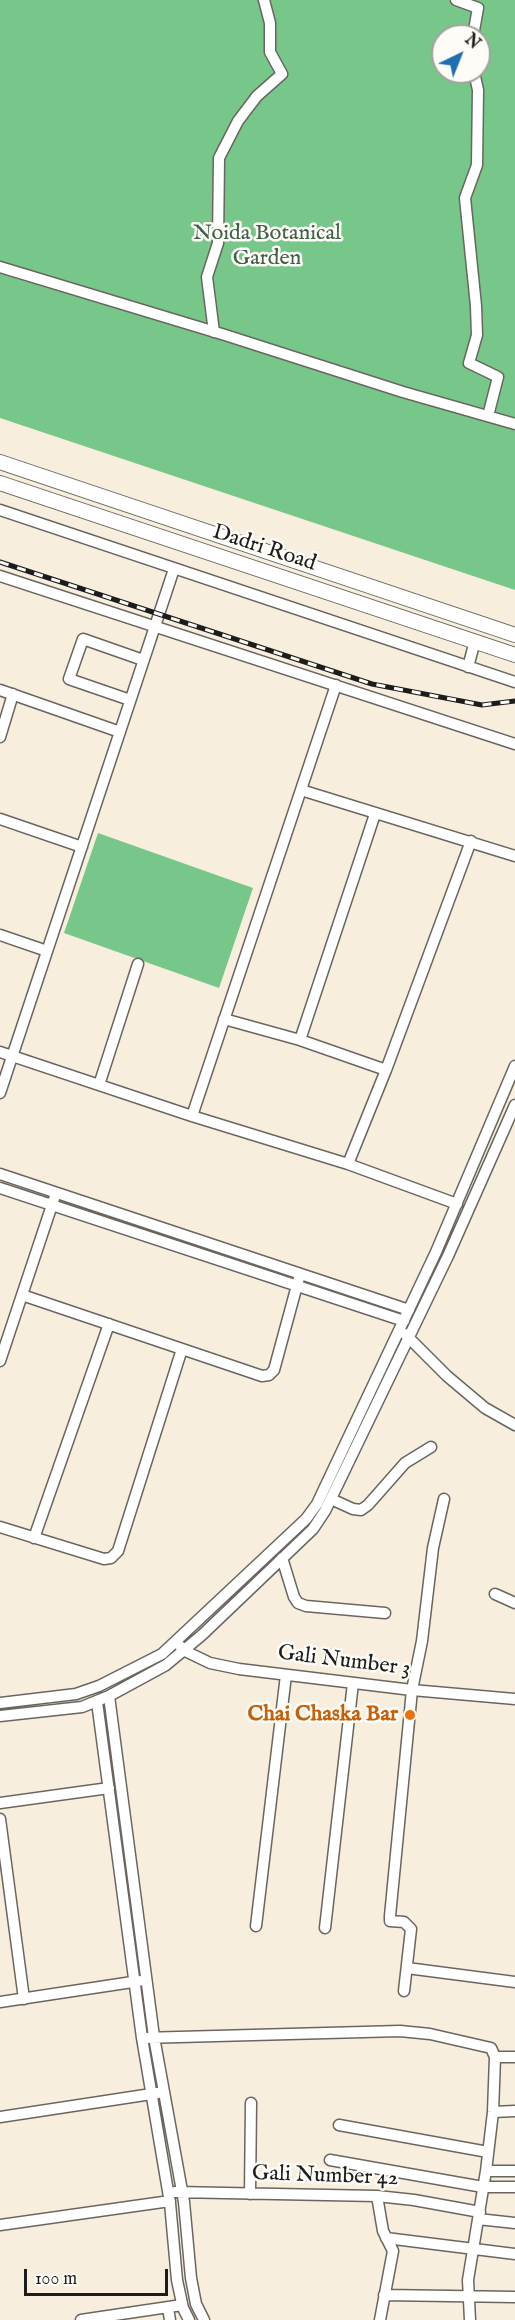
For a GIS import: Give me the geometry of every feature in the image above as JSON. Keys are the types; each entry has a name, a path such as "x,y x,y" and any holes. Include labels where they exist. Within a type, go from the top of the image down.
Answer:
{"main road":[{"name":"Dadri Road","path":"0,462 515,635"},
{"name":"Dadri Road","path":"0,483 515,655"},
{"path":"481,623 515,624"}],"street":[{"path":"214,332 207,277 218,243 219,158 238,121 257,96 282,74 270,52 270,23 264,0"},
{"path":"456,0 478,8 475,24"},
{"path":"477,84 477,165 465,198 477,326 470,363 498,376 488,416"},
{"path":"0,267 314,365 515,424"},
{"path":"0,510 515,682"},
{"path":"0,1093 174,569"},
{"path":"0,576 515,744"},
{"path":"130,700 69,679 83,639 144,660"},
{"path":"468,667 475,641"},
{"path":"192,1116 336,685"},
{"path":"0,690 120,732"},
{"path":"0,737 13,694"},
{"path":"301,790 515,856"},
{"path":"300,1040 375,814"},
{"path":"0,819 82,847"},
{"path":"348,1164 386,1070 471,841"},
{"path":"0,935 47,951"},
{"path":"99,1085 138,964"},
{"path":"224,1019 300,1040 386,1070"},
{"path":"0,1052 192,1116 348,1164 457,1204"},
{"path":"0,1703 76,1694 99,1686 162,1654 306,1520 317,1504 409,1310 515,1066"},
{"path":"0,1716 82,1707 110,1696 158,1670 185,1651 313,1529 331,1499 448,1256 515,1105"},
{"path":"0,1174 409,1310"},
{"path":"0,1188 296,1285 402,1324 408,1338 447,1376 485,1408 515,1425"},
{"path":"0,1361 56,1192"},
{"path":"22,1295 262,1376 269,1375 274,1370 300,1272"},
{"path":"34,1538 109,1324"},
{"path":"0,1527 104,1559 111,1558 118,1551 183,1349"},
{"path":"331,1499 353,1509 361,1510 405,1463 431,1447"},
{"path":"404,1991 411,1929 404,1922 390,1921 390,1916 412,1690 422,1641 433,1548 444,1499"},
{"path":"282,1558 298,1603 306,1606 385,1612"},
{"path":"495,1594 515,1603"},
{"name":"Gali Number 3","path":"177,1641 185,1651 210,1664 239,1670 412,1690 515,1699"},
{"path":"256,1926 286,1675"},
{"path":"325,1928 353,1683"},
{"path":"110,1696 154,2037 182,2192 190,2278 196,2304 204,2320"},
{"path":"97,1702 142,2038 169,2196 177,2280 182,2305 189,2320"},
{"path":"0,1803 109,1788"},
{"path":"0,1819 24,1999"},
{"path":"407,1968 515,1982"},
{"path":"0,2002 148,1980"},
{"path":"142,2038 400,2031 430,2034 487,2045 491,2048 495,2057 493,2112 468,2280 470,2320"},
{"path":"495,2057 515,2057"},
{"path":"0,2117 164,2092"},
{"path":"250,2194 251,2103"},
{"path":"493,2112 515,2111"},
{"path":"339,2126 488,2152"},
{"path":"330,2160 483,2187 515,2187"},
{"path":"486,2171 515,2171"},
{"name":"Gali Number 42","path":"0,2225 182,2192 377,2196 414,2200 515,2223"},
{"path":"377,2196 383,2231 393,2251 380,2320"},
{"path":"386,2238 515,2254"},
{"path":"384,2295 515,2297"},
{"path":"81,2320 182,2305"},
{"path":"168,2308 170,2320"}],"green space":[{"name":"Noida Botanical Garden","path":"0,0 515,0 515,590 0,418"},
{"path":"98,833 253,888 219,988 64,933"}],"railway":[{"path":"0,562 372,684 482,705 515,701"}],"place":[{"name":"Chai Chaska Bar","path":"410,1715"}]}
